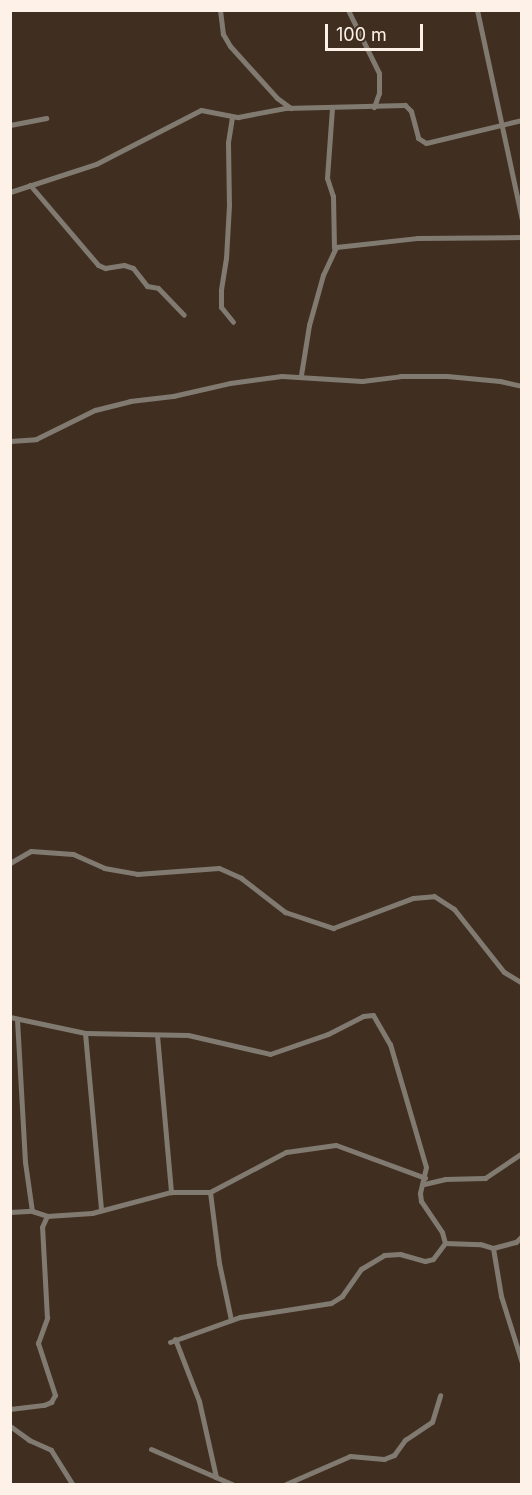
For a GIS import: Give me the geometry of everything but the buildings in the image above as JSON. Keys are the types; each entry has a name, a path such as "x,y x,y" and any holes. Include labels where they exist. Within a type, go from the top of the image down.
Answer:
{"street":[{"path":"220,10 223,34 230,46 278,98 292,109"},
{"path":"348,10 379,73 379,93 374,107"},
{"path":"477,10 522,220"},
{"path":"10,192 96,164 191,113 206,110 232,117 292,109 405,105 411,111 418,138 423,143 522,120"},
{"path":"301,375 309,325 322,275 334,248 333,196 327,178 332,108"},
{"path":"232,117 228,143 230,205 221,291 222,307 233,322"},
{"path":"10,125 46,118"},
{"path":"30,185 98,265 105,268 124,265 133,268 147,286 158,288 184,315"},
{"path":"334,248 417,238 522,237"},
{"path":"10,441 36,439 85,414 130,401 173,396 252,380 301,375 352,381 400,376 447,376 500,381 522,386"},
{"path":"10,863 31,851 73,854 104,868 137,874 219,868 241,878 285,912 333,928 413,898 434,896 454,909 504,972 522,983"},
{"path":"32,1211 25,1162 14,1018 85,1033 188,1035 270,1054 328,1034 363,1016 373,1015 393,1054 426,1167 420,1193 421,1201 442,1232 445,1243"},
{"path":"85,1033 101,1209"},
{"path":"157,1035 171,1192"},
{"path":"10,1212 32,1211 46,1216 88,1214 171,1192 210,1192 286,1152 336,1145 424,1181 485,1178 522,1153"},
{"path":"210,1192 219,1263 231,1320"},
{"path":"10,1409 44,1405 51,1402 55,1395 38,1343 47,1318 42,1241 43,1221 46,1216"},
{"path":"445,1243 480,1244 493,1248 516,1242 522,1236"},
{"path":"216,1477 199,1401 173,1341 231,1320 331,1303 342,1296 361,1269 375,1259 392,1253 419,1261 430,1260 445,1243"},
{"path":"493,1248 501,1296 522,1363"},
{"path":"286,1485 350,1456 384,1459 394,1455 405,1440 432,1422 441,1395"},
{"path":"10,1426 29,1440 51,1450 72,1485"},
{"path":"151,1449 232,1485"}]}
